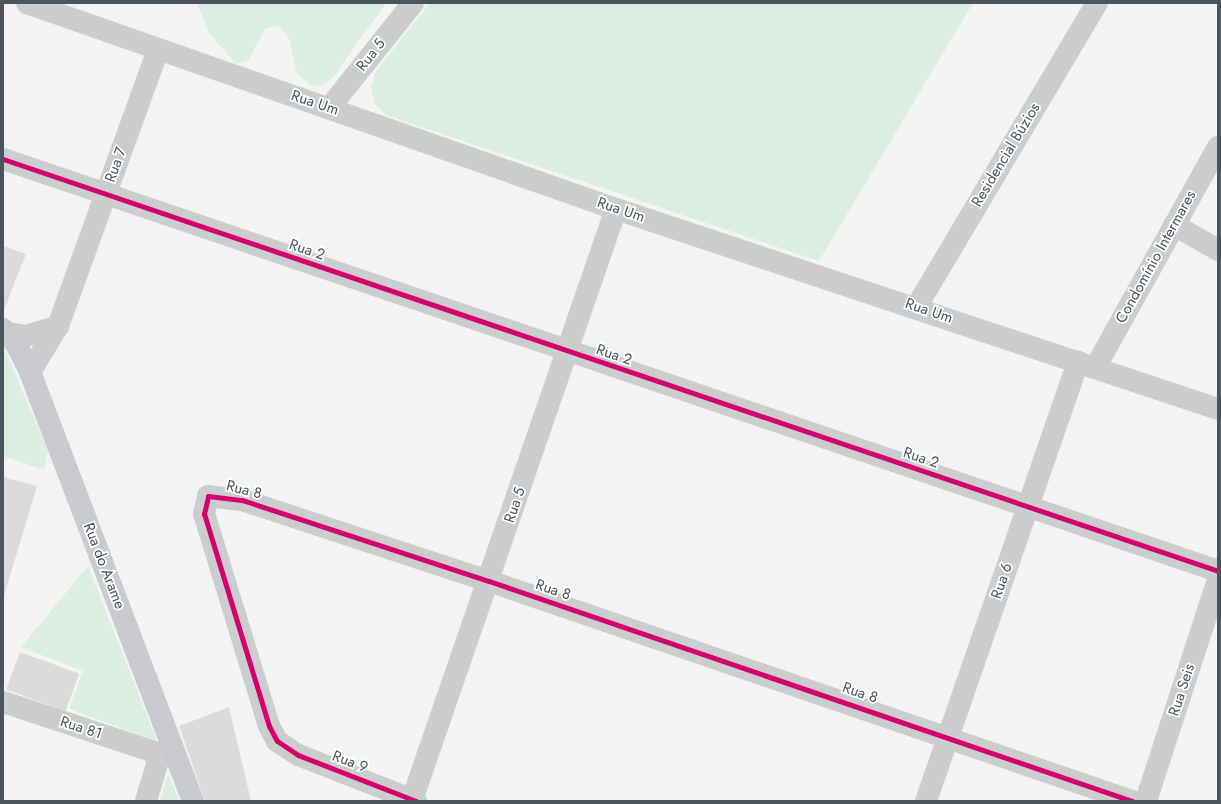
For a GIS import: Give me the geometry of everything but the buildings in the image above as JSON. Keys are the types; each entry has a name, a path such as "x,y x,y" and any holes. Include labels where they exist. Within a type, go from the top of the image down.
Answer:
{"main road":[{"name":"Rua do Arame","path":"6,331 30,372 167,752 193,801"}],"street":[{"name":"Rua Um","path":"28,3 158,50 330,108 616,209 917,306 1218,409"},
{"name":"Rua 5","path":"330,108 413,3"},
{"name":"Residencial Búzios","path":"917,306 1096,3"},
{"name":"Rua 7","path":"30,372 58,326 158,50"},
{"name":"Condomínio Intermares","path":"1086,365 1174,225 1218,147"},
{"name":"Rua 2","path":"3,158 568,352 1028,506 1218,572"},
{"name":"Rua 5","path":"414,800 616,209"},
{"path":"1174,225 1218,250"},
{"path":"6,331 26,336 58,326"},
{"name":"Rua 6","path":"926,801 1028,506 1086,365"},
{"name":"Rua 8","path":"277,740 269,726 204,514 208,496 242,500 489,581 949,736 1132,801"},
{"name":"Rua Seis","path":"1146,801 1218,579"},
{"name":"Rua 81","path":"3,702 167,752"},
{"name":"Rua 9","path":"277,740 298,755 414,800"},
{"path":"146,801 167,752"}],"green space":[{"path":"197,3 386,3 333,77 322,86 310,85 297,74 289,38 278,26 265,29 248,61 236,64 209,33"},
{"path":"430,3 973,3 819,261 386,115 375,104 371,87 376,71"},
{"path":"3,345 48,451 44,470 3,456"},
{"path":"88,566 157,741 69,709 83,671 21,647"},
{"path":"168,774 179,801 160,801"}],"cycle path":[{"path":"3,159 1218,571"},
{"path":"416,801 298,755 277,741 269,726 204,514 208,496 242,500 489,581 1132,801"}]}
